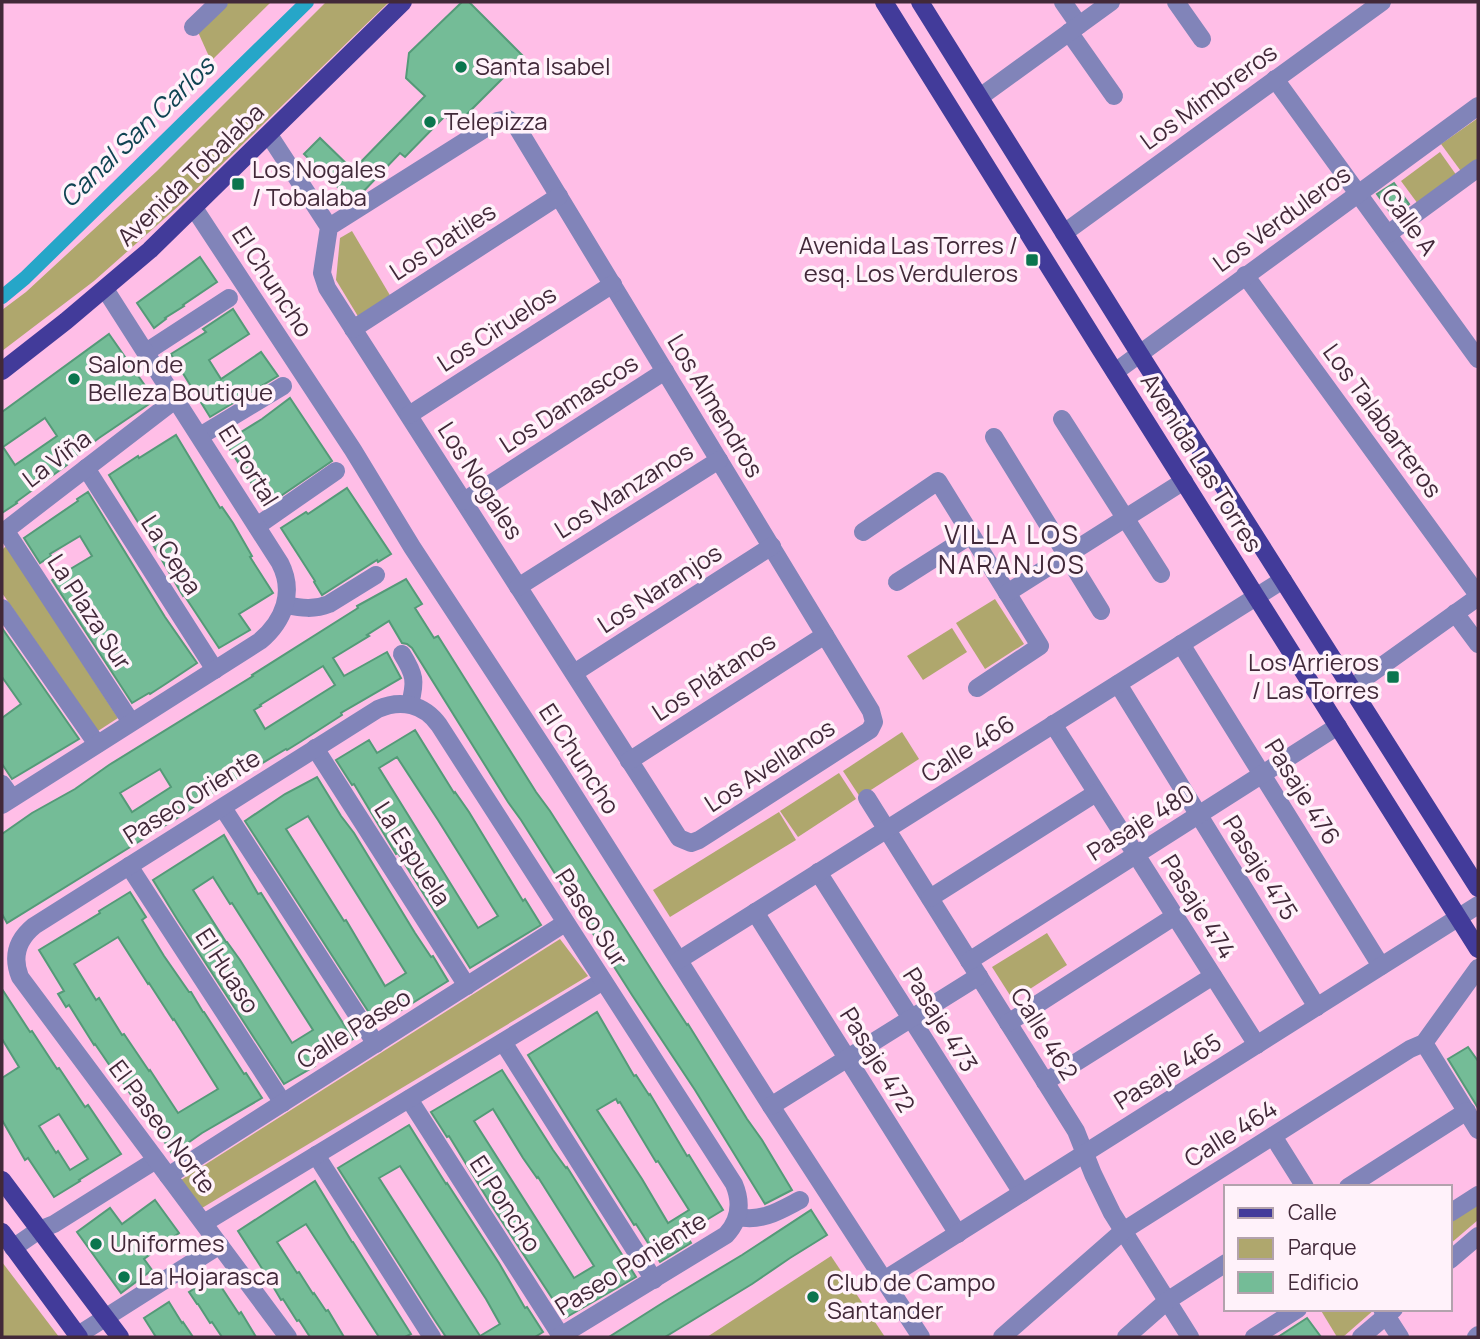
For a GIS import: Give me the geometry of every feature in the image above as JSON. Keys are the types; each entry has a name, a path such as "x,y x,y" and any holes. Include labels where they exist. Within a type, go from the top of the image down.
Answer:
{"main road":[{"name":"Avenida Tobalaba","path":"2,371 150,250 403,2"},
{"name":"Avenida Las Torres","path":"884,2 1478,949"},
{"name":"Avenida Las Torres","path":"920,2 1478,888"},
{"path":"2,1180 47,1224 105,1318 120,1337"},
{"path":"2,1232 78,1336"}],"street":[{"path":"193,27 219,2"},
{"path":"1063,2 1074,29 1114,96"},
{"path":"980,97 1111,2"},
{"path":"1176,2 1202,39"},
{"name":"Los Mimbreros","path":"1064,233 1382,2"},
{"name":"Calle A","path":"1275,79 1475,349"},
{"name":"Los Verduleros","path":"1115,372 1478,106"},
{"name":"Los Almendros","path":"329,227 497,121 512,121 772,546 871,711 874,722"},
{"path":"269,135 329,227"},
{"path":"1388,234 1478,168"},
{"name":"Los Datiles","path":"354,329 559,196"},
{"name":"El Chuncho","path":"194,208 353,450 411,547 558,770 921,1337"},
{"name":"Los Nogales","path":"329,227 323,268 323,279 327,288 676,834 687,842"},
{"name":"Los Talabarteros","path":"1245,275 1478,596"},
{"name":"Los Ciruelos","path":"409,415 613,284"},
{"name":"El Portal","path":"105,289 284,569 288,590 286,605"},
{"path":"146,352 229,298"},
{"name":"Los Damascos","path":"464,501 665,371"},
{"path":"200,436 283,386"},
{"name":"La Viña","path":"4,531 176,399"},
{"path":"1062,419 1161,575"},
{"path":"994,437 1101,611"},
{"name":"Los Manzanos","path":"519,587 719,460"},
{"name":"La Cepa","path":"86,468 215,670"},
{"path":"257,526 336,471"},
{"path":"863,532 938,481 1040,646 978,688"},
{"path":"1007,593 1184,481"},
{"name":"La Plaza Sur","path":"4,531 131,722"},
{"path":"897,582 971,535"},
{"name":"Los Naranjos","path":"574,673 772,546"},
{"path":"5,796 97,744 215,670 269,633 286,605 307,609 321,607 376,575"},
{"name":"Calle 466","path":"679,960 1283,580"},
{"path":"1351,688 1478,596"},
{"path":"2,608 97,744"},
{"path":"1455,613 1478,644"},
{"name":"Los Plátanos","path":"629,761 825,635"},
{"name":"Pasaje 476","path":"1181,644 1381,966"},
{"path":"402,654 414,676 410,704"},
{"name":"Pasaje 475","path":"1118,684 1317,1007"},
{"name":"Paseo Oriente","path":"9,952 34,926 378,709 393,704 410,704"},
{"name":"Paseo Sur","path":"410,704 427,712 439,725 734,1184 739,1200 737,1217"},
{"name":"Los Avellanos","path":"687,842 699,840 866,733 873,727 874,722"},
{"name":"Pasaje 474","path":"1053,724 1256,1045"},
{"name":"Pasaje 480","path":"771,1106 911,1018 974,968 1136,855 1338,726"},
{"name":"La Espuela","path":"315,748 467,986"},
{"path":"930,898 1096,793"},
{"name":"Calle 462","path":"867,798 1076,1132 1102,1194 1190,1337"},
{"path":"223,808 376,1044"},
{"name":"El Huaso","path":"129,866 284,1103"},
{"name":"Pasaje 473","path":"818,872 1021,1194"},
{"name":"Pasaje 465","path":"884,1280 1478,905"},
{"name":"Pasaje 472","path":"755,912 958,1234"},
{"path":"1008,1023 1175,916"},
{"name":"Calle Paseo","path":"168,1176 565,923"},
{"name":"El Paseo Norte","path":"9,952 16,962 20,977 288,1337"},
{"name":"Calle 464","path":"1002,1337 1123,1231 1410,1049 1424,1043 1478,968"},
{"path":"1045,1082 1213,976"},
{"path":"204,1223 603,981"},
{"path":"503,1042 654,1280"},
{"path":"1424,1043 1478,1130"},
{"name":"El Poncho","path":"409,1099 560,1337"},
{"path":"1351,1185 1467,1111"},
{"path":"1273,1136 1304,1185"},
{"path":"316,1155 432,1337"},
{"path":"13,1248 153,1156"},
{"path":"1452,1212 1478,1195"},
{"name":"Paseo Poniente","path":"560,1337 721,1240 731,1230 737,1217 765,1217 800,1200"},
{"path":"1452,1258 1478,1236"},
{"path":"78,1336 220,1245"},
{"path":"1126,1337 1167,1301 1224,1264"},
{"path":"1254,1337 1295,1311"},
{"path":"1361,1337 1387,1311 1400,1337"}],"green space":[{"path":"229,2 271,2 211,61 198,32"},
{"path":"326,2 389,2 182,203 94,281 2,351 2,310 26,292 157,171"},
{"path":"1478,118 1478,163 1463,174 1441,144"},
{"path":"1440,152 1457,176 1418,204 1401,181"},
{"path":"352,231 391,297 359,318 336,280 340,238"},
{"path":"6,546 118,718 98,731 2,593 2,550"},
{"path":"995,599 1024,644 985,669 956,623"},
{"path":"952,628 967,652 923,680 907,656"},
{"path":"902,732 919,759 860,797 843,771"},
{"path":"839,773 856,799 798,837 780,811"},
{"path":"779,812 796,840 670,917 653,890"},
{"path":"1047,933 1067,965 1013,1000 992,967"},
{"path":"560,939 588,976 202,1208 181,1180"},
{"path":"1478,1201 1478,1220 1452,1242 1452,1218"},
{"name":"Club de Campo Santander","path":"831,1256 885,1337 707,1337"},
{"path":"2,1262 59,1337 2,1337"},
{"path":"1321,1311 1373,1311 1343,1337 1337,1337"}],"building":[{"name":"Santa Isabel","path":"462,2 469,2 524,57 455,126 445,116 405,157 400,153 361,194 351,200 304,154 320,138 353,170 425,96 406,78 409,53"},
{"path":"1394,183 1409,204 1393,216 1377,194"},
{"path":"200,257 217,282 154,328 137,303"},
{"path":"233,309 249,334 209,360 221,379 261,352 278,376 210,417 171,354 206,332 203,329"},
{"path":"109,334 155,400 99,438 2,513 2,412","holes":["45,418 57,436 15,465 3,447"]},
{"path":"290,398 332,461 266,506 225,442"},
{"path":"176,435 220,508 222,507 233,523 252,556 250,557 273,593 239,614 250,630 219,648 183,596 109,475"},
{"path":"347,488 391,554 322,595 281,528"},
{"path":"88,492 165,617 197,663 132,703 52,580 92,556 80,536 40,563 24,538"},
{"path":"406,579 422,604 415,608 434,638 438,636 792,1190 765,1204 412,648 402,643 389,621 333,658 344,676 387,652 401,678 7,923 2,914 2,834 253,676 358,608 357,606","holes":["323,666 335,685 265,729 254,710","160,769 171,787 132,812 120,793"]},
{"path":"2,628 79,739 12,779 2,764 2,718 21,704 2,677"},
{"path":"415,730 541,925 470,968 354,784 352,785 336,760 369,740 377,753","holes":["397,757 498,916 478,928 379,768"]},
{"path":"317,777 448,981 377,1025 245,821 285,794","holes":["308,816 406,973 385,986 346,920 344,921 286,829"]},
{"path":"224,835 258,894 261,893 353,1039 284,1084 153,880","holes":["213,877 230,904 232,903 313,1030 292,1043 193,890"]},
{"path":"130,892 146,917 142,920 164,956 262,1098 172,1154 149,1116 146,1118 69,1005 66,1007 58,994 64,991 39,950 100,913 99,911","holes":["118,937 174,1019 218,1089 178,1113 99,998 96,1000 74,964"]},
{"path":"2,989 30,1032 32,1031 85,1107 88,1105 121,1154 54,1197 28,1158 25,1160 2,1120 2,1078 19,1067 2,1039","holes":["59,1114 88,1159 70,1170 39,1126"]},
{"path":"597,1012 634,1076 636,1075 650,1094 723,1210 685,1233 691,1243 660,1262 528,1055","holes":["616,1099 620,1102 689,1210 668,1223 597,1110"]},
{"path":"1468,1047 1478,1061 1478,1108 1448,1059"},
{"path":"502,1070 636,1277 565,1318 431,1112","holes":["493,1109 594,1266 574,1278 474,1121"]},
{"path":"409,1125 543,1332 535,1337 446,1337 338,1168","holes":["400,1166 500,1324 480,1336 379,1178"]},
{"path":"315,1181 411,1334 405,1337 379,1337 306,1224 277,1242 297,1273 299,1272 326,1311 328,1310 344,1337 310,1337 271,1283 269,1284 238,1231"},
{"path":"155,1200 179,1233 144,1259 152,1270 121,1293 77,1232 110,1208 122,1224"},
{"path":"811,1210 827,1235 752,1284 665,1337 609,1337 742,1255"},
{"path":"214,1276 256,1337 222,1337 212,1322 210,1323 189,1292"},
{"path":"169,1302 193,1337 156,1337 144,1318"},
{"path":"1307,1318 1321,1337 1278,1337"}],"waterway":[{"name":"Canal San Carlos","path":"2,297 25,278 307,2"}],"place":[{"name":"Santa Isabel","path":"461,67"},
{"name":"Telepizza","path":"430,122"},
{"name":"Los Nogales / Tobalaba","path":"238,184"},
{"name":"Avenida Las Torres / esq. Los Verduleros","path":"1032,260"},
{"name":"Salon de Belleza Boutique","path":"74,379"},
{"name":"Los Arrieros / Las Torres","path":"1393,677"},
{"name":"Uniformes","path":"96,1244"},
{"name":"La Hojarasca","path":"124,1277"},
{"name":"Club de Campo Santander","path":"813,1297"}],"district":[{"name":"VILLA LOS NARANJOS","path":"1012,550"}]}
